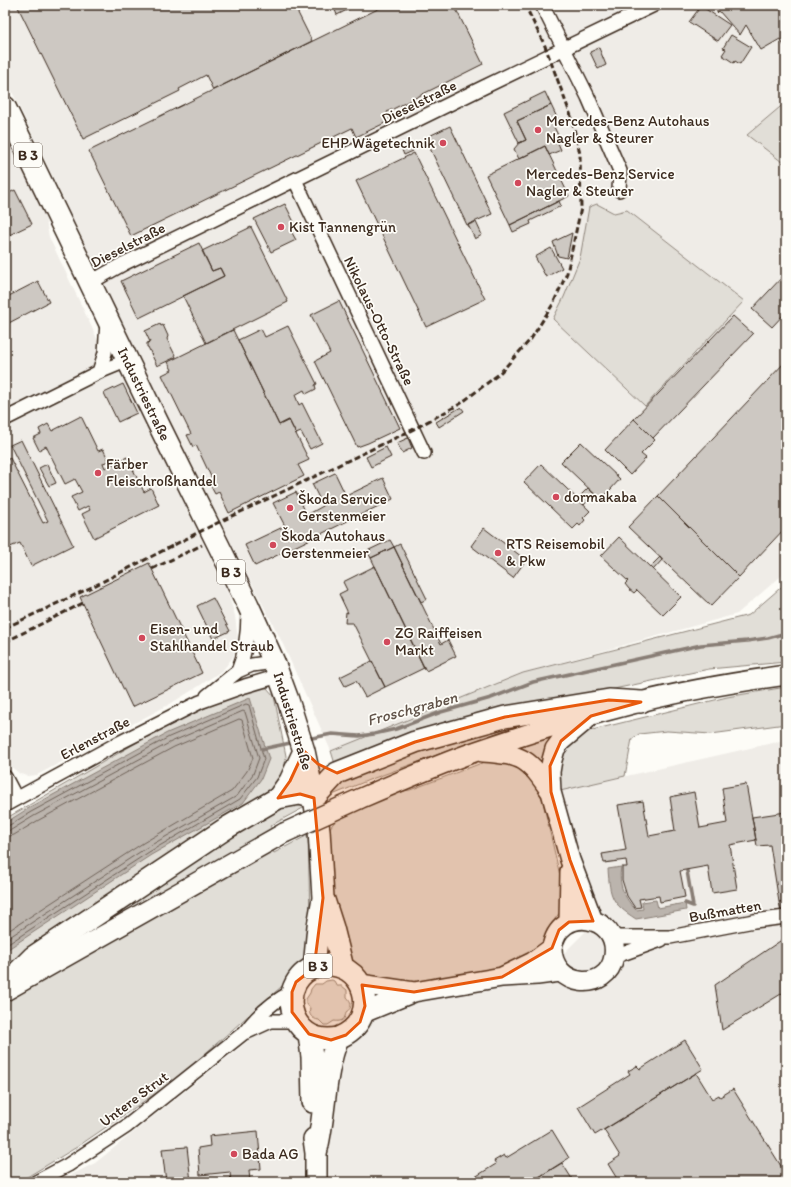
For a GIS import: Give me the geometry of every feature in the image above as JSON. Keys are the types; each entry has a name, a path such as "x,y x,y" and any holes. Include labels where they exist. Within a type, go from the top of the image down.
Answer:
{"main road":[{"name":"Industriestraße","path":"5,107 248,605 277,669 302,741 314,798 323,898"},
{"path":"5,991 284,833 437,766 549,728 641,702 716,686 786,675"},
{"path":"278,798 300,794 314,798 337,773 415,742 505,718 609,700 641,702"},
{"path":"592,716 561,741 555,749 550,766 551,792 570,860 593,921"},
{"path":"302,741 318,764 325,769 337,773"},
{"path":"5,985 33,957 228,827 278,798 290,781 302,741"},
{"path":"476,752 509,755 520,758 529,763 536,770 551,792"},
{"path":"569,922 570,860"},
{"name":"B 3","path":"314,968 318,926 323,898"},
{"name":"B 3","path":"323,898 333,928 343,968"},
{"path":"578,919 593,921 606,929 611,937 614,943 614,957 608,969 599,977 588,982 572,980 560,972 553,961 553,942 559,930 569,922 578,919"},
{"path":"502,977 533,962 552,948"},
{"name":"B 3","path":"316,1182 316,1153 313,1136 312,1058 302,1028 292,1012 292,992 301,976 314,968 326,965 343,968 350,972 360,984"},
{"path":"363,1013 414,992 502,977 560,972"},
{"path":"302,1028 323,1039 338,1038 346,1035 354,1029 360,1022 365,998 360,984 414,992"},
{"name":"B 3","path":"316,1153 320,1136 328,1072 334,1046 338,1038"}],"street":[{"path":"542,5 588,97 620,171 619,190"},
{"name":"Dieselstraße","path":"91,282 123,264 654,5"},
{"name":"Nikolaus-Otto-Straße","path":"295,180 424,453"},
{"name":"Industriestraße","path":"99,372 105,353 108,318"},
{"path":"5,419 99,372 128,360"},
{"path":"238,671 244,657 246,644 248,605"},
{"name":"Erlenstraße","path":"200,702 238,671 252,664 277,669"},
{"name":"Erlenstraße","path":"10,801 200,702 245,686 277,669"},
{"path":"5,777 10,801"},
{"name":"Bußmatten","path":"614,957 670,937 754,921 786,917"},
{"name":"Bußmatten","path":"611,937 670,937"},
{"name":"Untere Strut","path":"36,1182 68,1165 127,1126 245,1032 256,1018 284,996 292,992"},
{"name":"Untere Strut","path":"245,1032 271,1021 302,1028"}],"highlighted area":[{"path":"609,700 641,702 591,716 561,741 550,766 551,792 570,860 593,921 569,922 559,930 552,948 502,977 414,992 362,985 365,1006 360,1022 346,1035 331,1040 309,1034 292,1012 292,992 296,982 314,968 323,898 314,798 300,794 278,798 290,781 304,751 318,764 337,773 415,742 505,717"}],"shaded area":[{"path":"5,5 786,5 786,572 737,614 523,673 331,751 281,640 188,459 5,77"},
{"path":"786,102 786,165 747,135"},
{"path":"5,132 39,202 46,221 49,237 112,370 120,369 229,596 235,616 238,641 233,657 223,670 199,686 170,704 37,775 28,776 20,774 9,765 5,757"},
{"path":"597,204 614,213 627,210 744,301 645,406 553,319 580,258 589,207"},
{"path":"786,583 786,662 709,669 476,718 335,764 331,751 523,673 749,615"},
{"path":"258,686 267,688 274,696 286,756 284,772 277,786 5,968 5,819 160,729 246,689"},
{"path":"786,687 786,724 711,734 667,731 639,734 632,739 625,776 560,791 558,766 562,754 570,741 584,732 727,697"},
{"path":"554,712 369,780 325,798 350,770"},
{"path":"564,729 545,777 508,749"},
{"path":"786,740 786,1182 57,1182 95,1163 262,1030 471,990 560,957 585,932 560,791"},
{"path":"508,760 524,769 542,798 564,893 560,912 547,930 543,943 518,962 469,976 422,983 405,983 370,979 351,963 334,912 329,829 339,816 382,794 410,790 487,761"},
{"path":"277,801 303,803 303,808 270,826 272,829 34,964"},
{"path":"308,835 310,917 305,955 299,966 281,987 175,1080 77,1147 27,1177 5,1182 5,1001 272,849 274,853"},
{"path":"332,980 337,986 342,986 347,990 347,997 351,1003 351,1007 346,1012 343,1020 334,1021 328,1025 324,1025 319,1020 314,1019 311,1016 310,1008 306,1003 306,999 315,984 322,984 326,981"}],"water":[{"path":"250,698 269,759 261,779 243,803 151,855 5,951 5,823 29,808 167,733"},
{"path":"621,867 621,885 628,901 636,910 643,909 642,902 656,900 658,908 685,903 686,910 636,919 617,904 611,893 608,869"}],"building":[{"path":"17,5 294,5 312,41 213,90 206,75 179,89 180,91 83,139"},
{"path":"333,5 357,5 337,15"},
{"path":"386,5 454,5 483,64 387,112 391,120 356,137 352,128 131,236 89,151"},
{"path":"717,5 786,5 786,49 780,39 761,50 746,25 740,35 719,11 717,13"},
{"path":"701,6 730,25 718,41 689,22"},
{"path":"731,35 751,47 740,64 735,61 734,63 722,55 726,49 723,48"},
{"path":"599,48 606,65 598,69 590,52"},
{"path":"545,92 551,105 517,121 526,140 519,143 504,112"},
{"path":"551,105 560,124 554,127 561,141 558,143 561,150 549,155 545,146 519,159 514,149 519,143 526,140 517,121"},
{"path":"450,126 492,214 467,225 425,138"},
{"path":"411,146 413,151 404,155 402,150"},
{"path":"545,146 569,196 510,225 486,175"},
{"path":"414,153 485,299 426,327 356,181"},
{"path":"15,190 32,224 5,237 5,195"},
{"path":"559,201 561,206 530,221 531,224 513,232 510,225"},
{"path":"285,204 297,228 291,231 296,240 271,252 254,219"},
{"path":"476,222 482,235 475,239 468,225"},
{"path":"251,227 288,302 206,343 183,296 224,276 220,268 212,271 202,251"},
{"path":"572,233 567,258 558,256 553,242"},
{"path":"199,243 212,271 220,268 224,276 139,318 121,281"},
{"path":"551,248 562,268 546,277 535,257"},
{"path":"786,273 786,312 772,327 752,309"},
{"path":"38,281 49,302 5,325 5,298"},
{"path":"339,301 400,428 357,447 315,361 330,353 311,315"},
{"path":"733,316 753,334 653,438 634,419"},
{"path":"160,324 161,326 163,325 168,336 167,339 176,357 157,366 147,347 147,343 150,342 145,331"},
{"path":"288,326 317,384 315,385 316,389 306,394 304,390 295,395 299,405 302,403 322,443 310,449 301,432 296,434 289,420 279,425 238,340 261,329 265,337"},
{"path":"233,330 279,425 289,420 309,460 298,465 304,476 229,513 219,492 215,494 209,483 213,481 196,445 193,447 187,435 191,434 162,375 172,370 168,362"},
{"path":"786,361 786,527 739,577 658,496"},
{"path":"123,384 137,413 118,422 104,393"},
{"path":"461,407 464,411 439,427 436,422"},
{"name":"Färber Fleischroßhandel","path":"81,416 98,451 103,449 109,461 103,463 105,468 127,457 144,492 151,488 159,505 94,538 82,514 90,510 88,506 78,511 71,497 82,492 75,479 65,484 46,446 39,450 33,438 41,434 39,429 48,424 52,431"},
{"path":"634,419 655,440 641,454 646,458 630,475 605,450"},
{"path":"408,438 412,448 402,453 397,443"},
{"path":"21,440 73,545 31,566 20,543 5,549 5,461 10,458 43,523 48,521 10,445"},
{"path":"581,442 620,479 601,500 561,462"},
{"path":"386,447 391,457 371,467 366,457"},
{"path":"47,464 56,483 49,486 39,468"},
{"path":"541,464 590,511 583,518 585,520 580,526 578,524 573,529 524,482"},
{"path":"335,473 346,496 383,478 393,499 255,566 245,545 285,526 273,503 296,492 307,515 323,506 312,484"},
{"path":"588,488 594,494 584,505 577,499"},
{"path":"658,496 739,577 711,606 628,527"},
{"name":"RTS Reisemobil & Pkw","path":"484,528 526,560 513,578 471,546"},
{"path":"619,537 681,597 663,615 637,590 634,593 629,589 625,584 628,581 601,556"},
{"path":"390,540 394,547 371,558 367,551"},
{"path":"400,544 427,599 421,602 394,547"},
{"path":"394,547 441,644 448,640 456,656 426,671 371,558"},
{"path":"660,557 662,560 653,570 650,567"},
{"name":"Eisen- und Stahlhandel Straub","path":"149,563 202,673 132,707 80,597"},
{"name":"ZG Raiffeisen Markt","path":"375,566 424,668 385,687 353,623 345,623 346,612 348,613 339,594 347,590 343,582"},
{"name":"Eisen- und Stahlhandel Straub","path":"213,598 230,631 213,639 197,606"},
{"path":"372,661 385,687 365,697 356,681 345,686 340,677"},
{"path":"746,784 756,840 730,845 737,889 712,893 708,866 680,871 685,897 660,902 659,896 639,899 641,907 635,908 627,896 622,880 622,867 627,867 626,860 604,863 602,854 626,850 618,805 643,801 649,836 675,831 670,797 694,792 700,828 727,823 722,788"},
{"path":"786,812 786,901 779,902 770,845 757,846 752,817"},
{"path":"786,901 786,937 779,902"},
{"path":"786,937 786,991 722,1030 715,985"},
{"path":"685,1040 703,1069 595,1135 578,1107 630,1074 628,1071 637,1066 640,1069"},
{"path":"696,1073 712,1099 719,1095 720,1097 733,1089 786,1174 786,1182 619,1182 608,1164 620,1156 604,1130"},
{"path":"552,1130 569,1158 531,1182 467,1182 496,1164 494,1161 504,1155 506,1158"},
{"path":"258,1131 261,1169 249,1170 250,1182 231,1182 230,1172 200,1175 198,1148 210,1146 209,1136"},
{"path":"187,1147 191,1182 166,1182 162,1149"},
{"path":"562,1163 574,1182 531,1182"}],"waterway":[{"name":"Froschgraben","path":"307,739 332,734 359,736 374,734 396,729 441,712 491,698 533,682 701,645 747,641 768,638 786,633"},
{"name":"Froschgraben","path":"262,749 295,742"},
{"path":"685,903 693,906 687,871"}],"railway":[{"path":"5,628 96,585 209,527 412,430 460,404 499,374 531,339 553,304 567,273 581,208 580,154 571,116 545,46 525,5"},
{"path":"152,569 202,545"},
{"path":"5,642 83,603"}],"place":[{"name":"Mercedes-Benz Autohaus Nagler & Steurer","path":"538,130"},
{"name":"EHP Wägetechnik","path":"443,143"},
{"name":"Mercedes-Benz Service Nagler & Steurer","path":"518,183"},
{"name":"Kist Tannengrün","path":"281,227"},
{"name":"Färber Fleischroßhandel","path":"98,473"},
{"name":"dormakaba","path":"556,497"},
{"name":"Škoda Service Gerstenmeier","path":"290,508"},
{"name":"Škoda Autohaus Gerstenmeier","path":"273,545"},
{"name":"RTS Reisemobil & Pkw","path":"498,553"},
{"name":"Eisen- und Stahlhandel Straub","path":"142,638"},
{"name":"ZG Raiffeisen Markt","path":"387,642"},
{"name":"Bada AG","path":"234,1154"}]}
